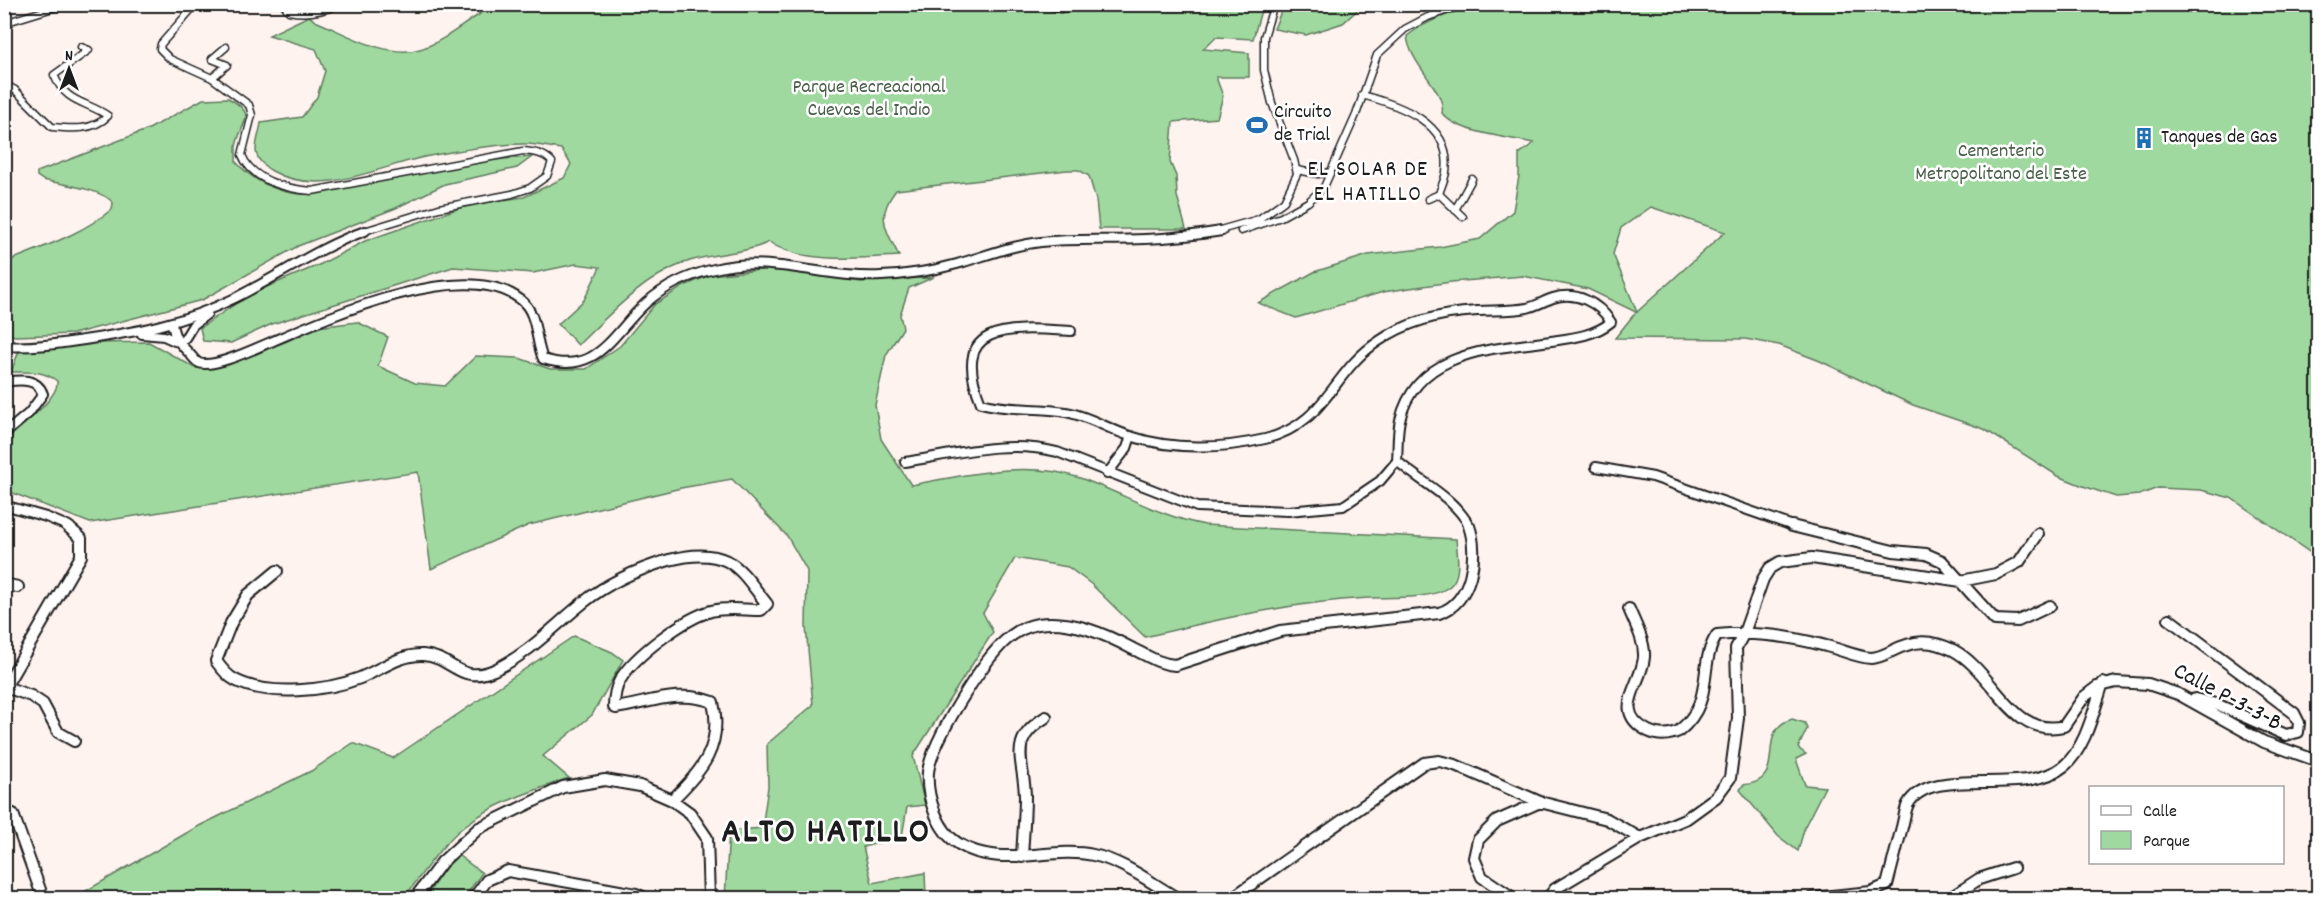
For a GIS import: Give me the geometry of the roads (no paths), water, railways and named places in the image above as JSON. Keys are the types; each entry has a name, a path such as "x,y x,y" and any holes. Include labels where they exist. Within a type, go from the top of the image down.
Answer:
{"street":[{"path":"4,23 66,4"},
{"path":"112,336 177,322 219,306 346,239 458,204 520,192 542,181 552,168 549,159 542,154 517,151 307,191 292,189 259,176 244,164 242,149 252,117 251,108 212,78 170,59 160,49 161,44 196,4"},
{"path":"283,4 289,11 304,13 325,10 341,4"},
{"path":"1046,4 1060,9 1087,4"},
{"path":"1216,234 1257,220 1276,207 1294,184 1297,170 1282,134 1264,76 1263,40 1274,4"},
{"path":"4,346 26,347 112,336 153,334 175,340 199,363 216,362 373,302 428,288 466,284 504,289 520,298 526,304 532,319 543,359 552,364 572,365 590,359 604,349 633,315 659,293 697,274 726,266 769,263 826,274 876,277 951,267 1008,248 1041,242 1236,233 1289,213 1324,188 1377,55 1393,37 1421,20 1465,4"},
{"path":"4,84 15,90 52,127 79,129 104,121 108,116 105,113 88,108 71,98 57,85 54,75 89,50 81,47"},
{"path":"212,78 227,65 212,59 226,47"},
{"path":"1362,95 1399,105 1416,114 1441,137 1447,151 1446,180 1439,194 1428,200"},
{"path":"1297,170 1313,173 1331,172"},
{"path":"1455,210 1472,179"},
{"path":"1439,194 1463,217"},
{"path":"905,462 996,447 1034,446 1057,452 1107,474 1197,507 1288,512 1343,506 1380,481 1397,461 1400,420 1411,394 1421,379 1458,357 1600,332 1611,322 1605,310 1590,301 1570,296 1556,297 1519,309 1437,316 1411,323 1365,350 1338,378 1321,408 1303,425 1282,434 1219,447 1158,443 1131,436 1079,415 1046,408 996,408 981,403 976,392 972,361 975,345 984,335 999,331 1071,331"},
{"path":"185,338 193,325 219,306"},
{"path":"177,322 185,338 187,351"},
{"path":"175,340 177,322"},
{"path":"4,382 23,380 34,382 41,387 43,394 34,408 4,434"},
{"path":"1107,474 1127,448 1131,436"},
{"path":"1177,898 1110,859 1090,854 1022,857 986,854 956,842 934,812 929,791 929,764 947,726 992,654 1016,633 1036,624 1066,623 1086,628 1162,664 1175,665 1280,631 1439,613 1453,606 1467,585 1473,564 1467,520 1452,503 1397,461"},
{"path":"1596,467 1653,477 1806,531 1893,551 1926,554 1942,561 1995,620 2008,623 2020,622 2050,606"},
{"path":"4,505 68,526 80,536 83,546 81,556 5,688 31,696 43,704 58,732 74,741"},
{"path":"1548,898 1555,889 1640,838 1686,818 1716,797 1730,778 1738,718 1736,648 1744,633 1763,579 1770,568 1779,562 1791,559 1812,558 1961,581 1996,574 2019,562 2038,534"},
{"path":"278,571 248,596 231,623 216,661 234,679 265,688 314,688 353,681 399,658 423,655 439,658 454,671 471,676 481,675 495,670 545,638 584,602 608,585 651,565 703,554 728,561 767,604 760,610 730,608 703,613 662,639 626,671 617,686 613,700 616,708 645,700 692,697 704,697 713,702 718,726 708,762 692,782 672,800"},
{"path":"4,584 18,586"},
{"path":"1629,609 1642,639 1644,655 1643,667 1631,693 1630,712 1634,722 1656,734 1667,735 1680,731 1696,711 1706,682 1711,642 1717,635 1744,633 1789,637 1871,658 1883,657 1904,643 1926,641 1952,649 1972,663 2023,720 2034,727 2047,729 2064,726 2090,691 2103,683"},
{"path":"2169,619 2294,712 2300,723 2298,732 2286,735 2216,704 2188,697"},
{"name":"Calle P-3-3-B","path":"2103,683 2121,681 2156,683 2188,697 2247,734 2292,754 2319,761"},
{"path":"1812,898 1822,895 1879,895 1887,885 1908,804 1917,794 1935,786 2028,781 2050,775 2065,766 2081,740 2103,683"},
{"path":"1022,857 1024,794 1019,758 1022,741 1033,725 1046,717"},
{"path":"1232,898 1424,763 1439,761 1455,765 1540,802 1607,819 1640,838"},
{"path":"415,898 442,862 479,828 562,787 605,780 640,786 672,800 690,813 707,838 709,898"},
{"path":"1513,898 1482,877 1474,858 1478,840 1497,821 1540,802"},
{"path":"4,811 13,814 43,898"},
{"path":"1950,898 1979,879 2013,868"},
{"path":"474,898 479,885 493,875 508,872 636,894 645,898"}],"place":[{"name":"Circuito de Trial","path":"1257,125"},
{"name":"Tanques de Gas","path":"2144,138"}],"district":[{"name":"EL SOLAR DE EL HATILLO","path":"1368,182"},
{"name":"ALTO HATILLO","path":"826,834"}],"park label":[{"name":"Parque Recreacional Cuevas del Indio","path":"869,100"},
{"name":"Cementerio Metropolitano del Este","path":"2001,164"}]}
